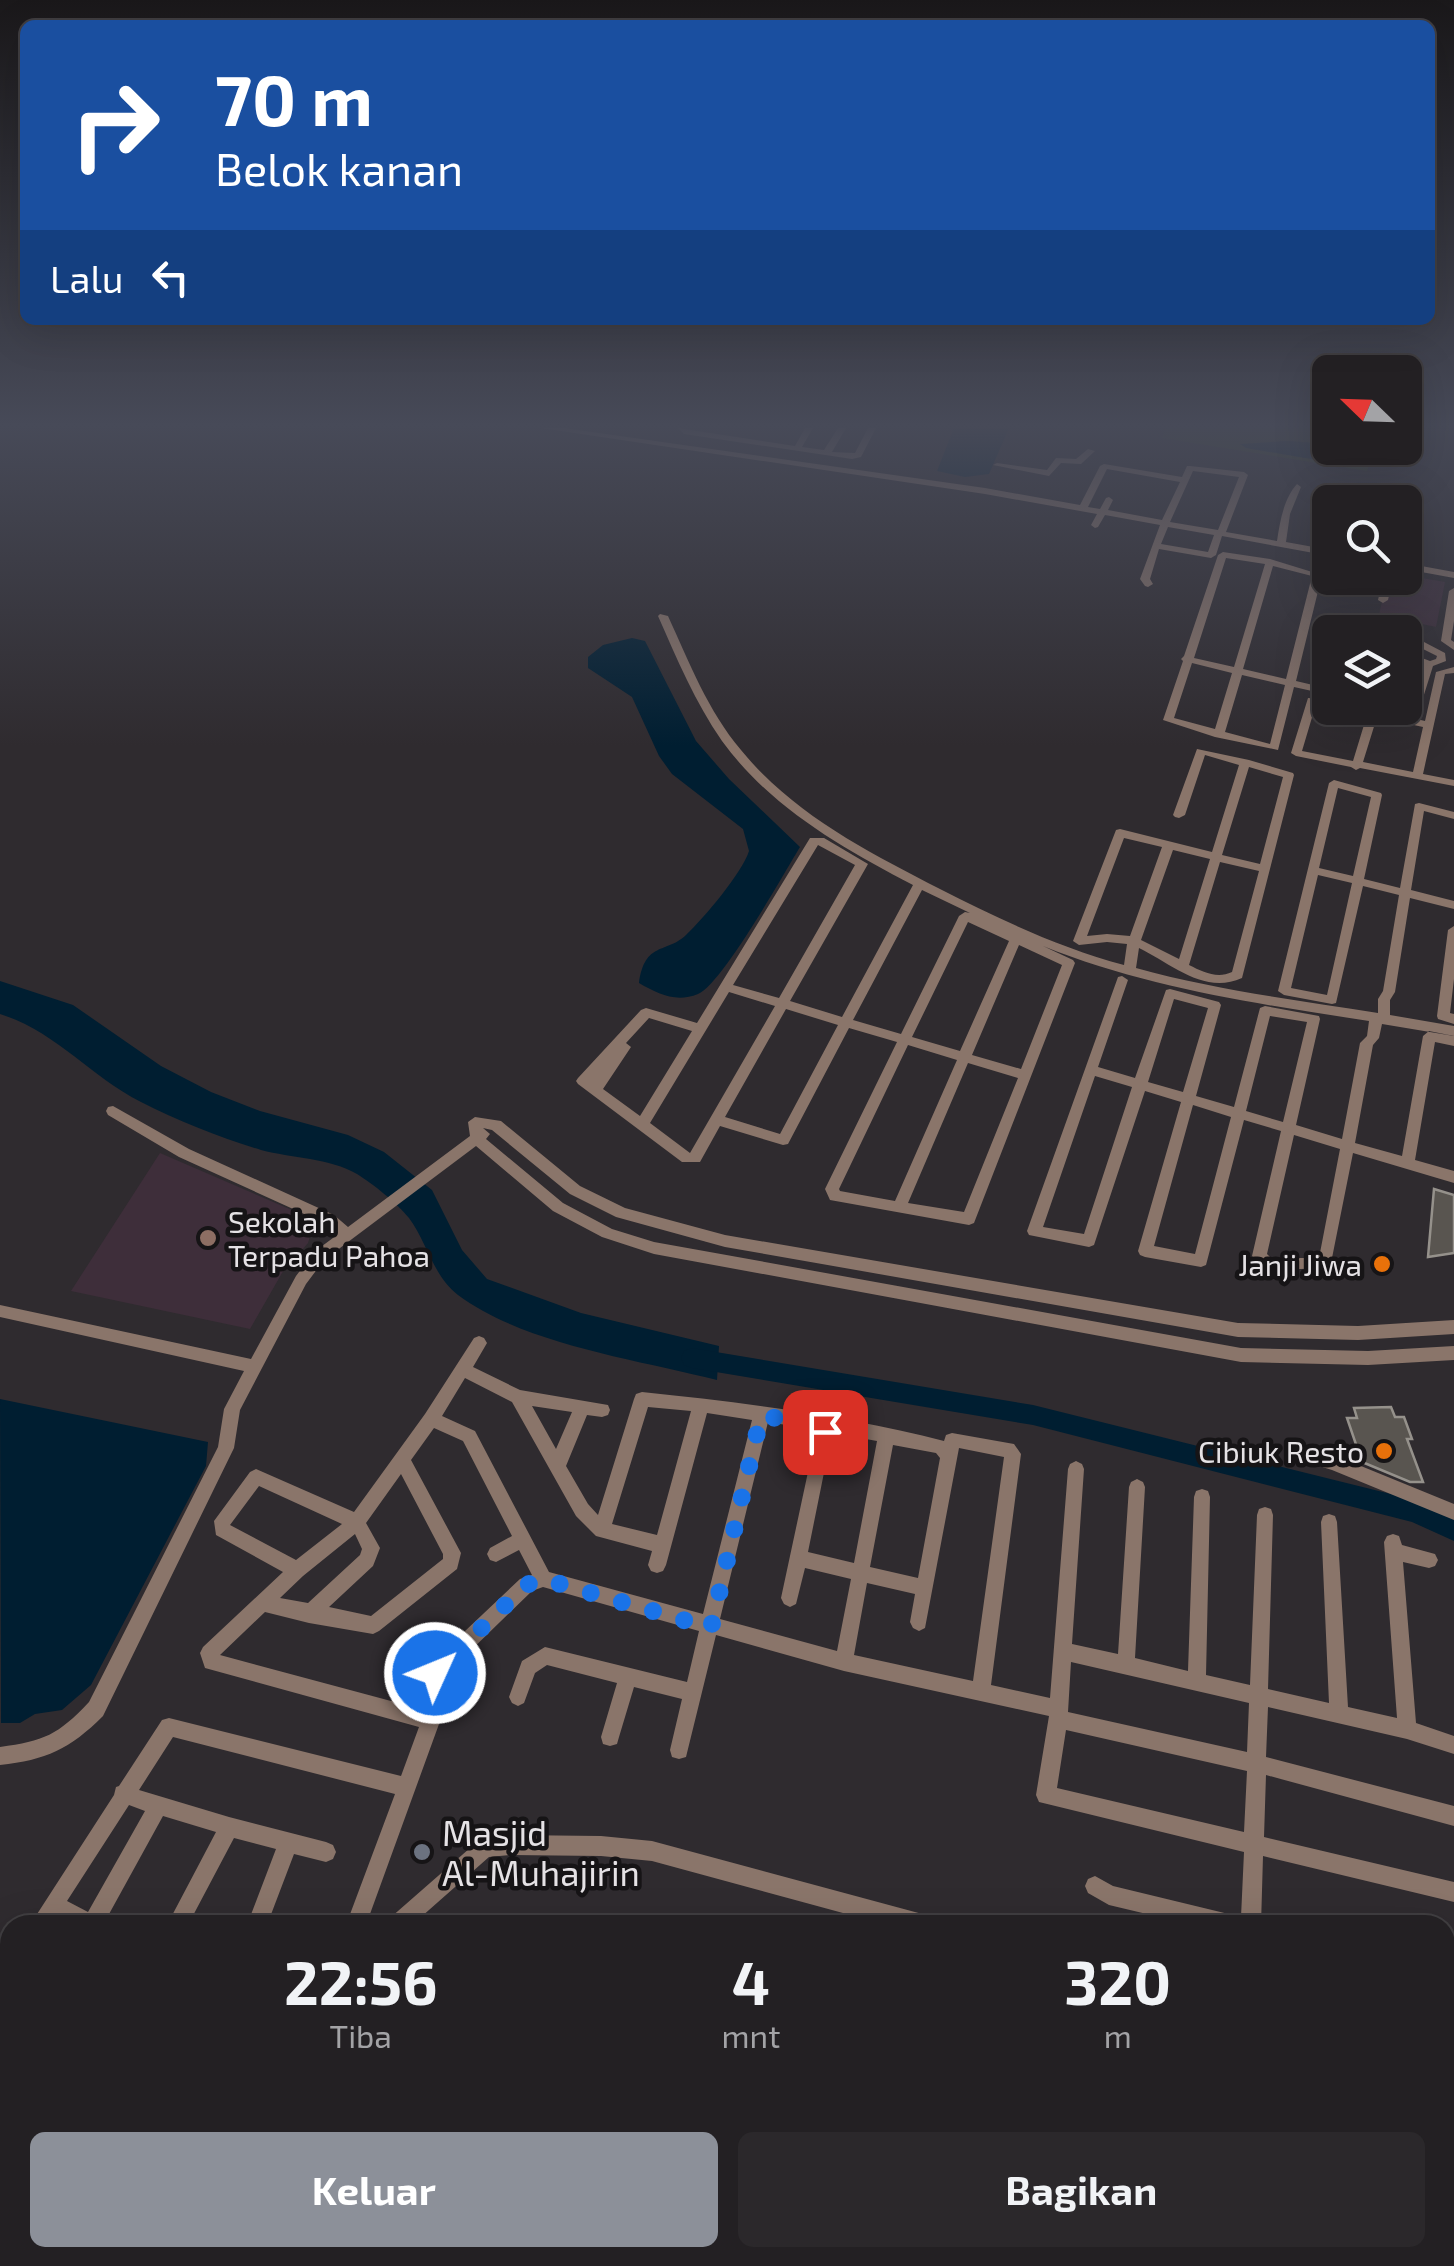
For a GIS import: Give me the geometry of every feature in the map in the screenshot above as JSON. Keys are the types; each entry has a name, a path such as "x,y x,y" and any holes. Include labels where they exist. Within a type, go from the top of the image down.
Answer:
{"street":[{"path":"1148,584 1145,579 1161,534"},
{"path":"1156,546 1212,556 1220,534"},
{"path":"1231,534 1312,545"},
{"path":"1281,542 1283,534"},
{"path":"1226,554 1270,562 1317,575 1274,748 1168,720 1220,557 1226,554"},
{"path":"1219,735 1270,562"},
{"path":"1422,569 1454,575"},
{"path":"1454,591 1446,642 1454,647"},
{"path":"1383,600 1384,595"},
{"path":"663,616 707,711 738,754 814,825 915,881 1044,942 1123,973 1454,1032"},
{"path":"1187,657 1312,685"},
{"path":"1422,681 1442,662"},
{"path":"1422,693 1442,662"},
{"path":"1418,774 1442,662"},
{"path":"1312,700 1296,753 1454,782"},
{"path":"1422,712 1433,709"},
{"path":"1422,723 1429,725"},
{"path":"1356,767 1368,725"},
{"path":"1179,815 1201,750 1283,772 1290,778 1238,976 1226,981 1187,973 1170,957 1107,936 1079,941 1120,833 1264,869"},
{"path":"1182,968 1246,762"},
{"path":"1334,784 1377,795 1332,1000 1284,991 1334,784"},
{"path":"1168,845 1034,1231 1089,1241 1170,993 1215,1005 1145,1251 1200,1261 1265,1010 1314,1019 1259,1256 1268,1264 1325,1264 1367,1044 1380,1019 1395,1002 1389,992 1419,806 1454,816"},
{"path":"642,1124 700,1029 814,841 820,840 862,864 699,1154 688,1158 589,1085 646,1013 700,1029"},
{"path":"1314,870 1454,904"},
{"path":"719,1120 783,1140 915,881"},
{"path":"964,916 1016,939 1069,963 969,1219 835,1196 832,1189 964,916"},
{"path":"1449,1018 1454,930"},
{"path":"900,1207 1016,939"},
{"path":"726,986 1025,1075"},
{"path":"1408,1163 1429,1036 1454,1042"},
{"path":"1090,1070 1454,1176"},
{"path":"113,1110 184,1153 330,1219 346,1234"},
{"path":"1454,1327 1358,1333 1238,1330 664,1228 621,1214 575,1190 496,1125 474,1122 477,1139 558,1207 608,1232 654,1248 1240,1355 1368,1358 1454,1353"},
{"path":"0,1756 43,1751 73,1734 96,1709 226,1448 232,1409 301,1280 319,1256 477,1139"},
{"path":"0,1311 254,1367"},
{"path":"1358,1333 1368,1358"},
{"path":"429,1720 211,1662 209,1653 297,1570 356,1522 432,1419 479,1343"},
{"path":"462,1370 518,1397 581,1410 602,1410"},
{"path":"518,1397 582,1510 602,1530 662,1546"},
{"path":"602,1530 642,1399 826,1424 940,1447 949,1456"},
{"path":"657,1565 701,1405"},
{"path":"558,1465 581,1410"},
{"path":"679,1750 761,1416"},
{"path":"432,1419 469,1436 543,1579"},
{"path":"790,1598 826,1424"},
{"path":"844,1662 886,1436"},
{"path":"919,1622 954,1439 1010,1450 980,1692"},
{"path":"1293,1451 1334,1462 1454,1512"},
{"path":"262,1603 378,1624 451,1563 452,1553 402,1460"},
{"path":"1076,1469 1064,1651 1046,1795 1454,1892"},
{"path":"297,1570 222,1529 222,1521 250,1481 264,1479 356,1522 371,1548 367,1560 309,1614"},
{"path":"1126,1664 1137,1488"},
{"path":"1197,1682 1202,1497"},
{"path":"1251,1915 1262,1699 1265,1515"},
{"path":"1330,1522 1338,1714"},
{"path":"496,1554 522,1539"},
{"path":"1407,1730 1393,1547 1429,1560"},
{"path":"798,1558 924,1588"},
{"path":"394,1711 526,1585 543,1579 711,1628 980,1692 1454,1816"},
{"path":"1064,1651 1407,1730 1454,1745"},
{"path":"360,1915 455,1654"},
{"path":"518,1697 528,1668 545,1656 693,1693"},
{"path":"610,1736 628,1674"},
{"path":"46,1915 169,1726 405,1787"},
{"path":"123,1794 326,1852"},
{"path":"97,1915 159,1805"},
{"path":"183,1915 228,1827"},
{"path":"262,1915 289,1841"},
{"path":"408,1915 485,1848 511,1845 652,1851 858,1915"},
{"path":"1095,1886 1110,1895 1193,1915"},
{"path":"53,1905 74,1915"}],"shaded area":[{"path":"1422,578 1445,582 1436,627 1422,624 1422,615 1379,615 1383,595 1422,595"},
{"name":"Sekolah Terpadu Pahoa","path":"160,1153 308,1217 314,1224 308,1243 282,1273 250,1329 71,1291"}],"water":[{"path":"632,638 645,641 696,741 729,779 800,847 722,971 709,986 690,997 667,996 639,983 646,960 686,935 731,883 749,851 743,829 672,774 659,756 632,697 588,668 588,657 603,645"},
{"path":"0,981 73,1005 161,1066 211,1092 260,1111 348,1135 384,1152 432,1190 462,1250 487,1279 581,1313 719,1346 717,1380 548,1338 485,1312 449,1287 409,1218 363,1178 335,1165 231,1140 141,1102 39,1032 0,1014"},
{"path":"0,1399 208,1442 206,1466 91,1685 62,1710 35,1714 20,1723 1,1723"}],"building":[{"path":"1434,1189 1454,1195 1454,1253 1428,1257"},
{"name":"Cibiuk Resto","path":"1391,1407 1395,1417 1404,1417 1412,1439 1407,1439 1423,1482 1410,1482 1362,1462 1347,1418 1357,1418 1354,1408"}],"waterway":[{"path":"692,1358 1033,1415 1415,1511 1454,1529"}],"place":[{"name":"Sekolah Terpadu Pahoa","path":"208,1238"},
{"name":"Janji Jiwa","path":"1382,1264"},
{"name":"Cibiuk Resto","path":"1384,1451"},
{"name":"Masjid Al-Muhajirin","path":"422,1852"}],"route":[{"path":"435,1673 526,1585 543,1579 711,1628 761,1416 826,1424 825,1432"}]}
